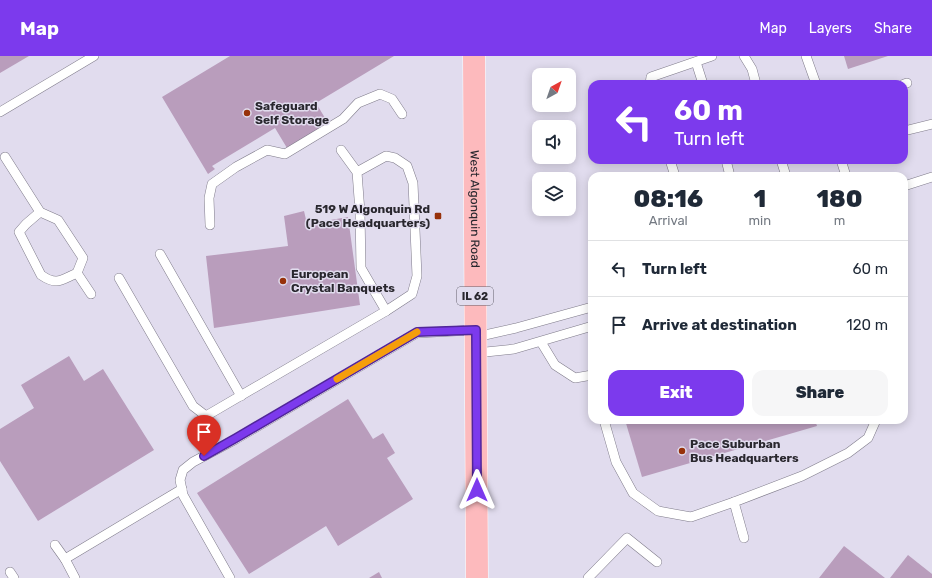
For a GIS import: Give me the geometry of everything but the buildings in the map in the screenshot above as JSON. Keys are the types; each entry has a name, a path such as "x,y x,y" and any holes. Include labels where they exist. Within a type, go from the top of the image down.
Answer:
{"main road":[{"name":"West Algonquin Road","path":"474,56 477,578"}],"lane":[{"path":"0,112 94,56"},
{"path":"651,80 651,77 712,56"},
{"path":"744,56 752,69 755,80"},
{"path":"806,56 815,80"},
{"path":"696,62 702,80"},
{"path":"210,225 209,198 212,184 236,167 266,150 285,154 343,119 358,103 380,94 392,99 402,114"},
{"path":"908,130 932,124"},
{"path":"341,150 357,172 360,212 361,268 386,311"},
{"path":"119,278 193,406 206,416 386,311 412,294 417,276 413,183 407,166 395,158 386,156 357,172"},
{"path":"5,157 40,212 58,220 83,258 77,273 59,282 47,279 41,275 19,232 40,212"},
{"path":"908,185 932,177"},
{"path":"160,254 241,396"},
{"path":"77,273 92,294"},
{"path":"476,340 588,308"},
{"path":"230,578 183,495 180,480 183,470 193,462 417,332 476,340 514,349 588,327"},
{"path":"541,342 555,365 575,378 588,376"},
{"path":"605,424 616,462 633,493 658,511 691,517 802,476 848,453 868,438 874,424"},
{"path":"65,559 182,489"},
{"path":"734,502 744,538"},
{"path":"588,578 627,538 657,562"},
{"path":"55,545 65,559 75,578"}],"slow traffic":[{"path":"337,379 417,332"}],"place":[{"name":"Safeguard Self Storage","path":"247,113"},
{"name":"519 W Algonquin Rd (Pace Headquarters)","path":"438,216"},
{"name":"European Crystal Banquets","path":"283,281"},
{"name":"Pace Suburban Bus Headquarters","path":"682,451"}],"route":[{"path":"204,456 417,332 476,330 477,490"}]}
